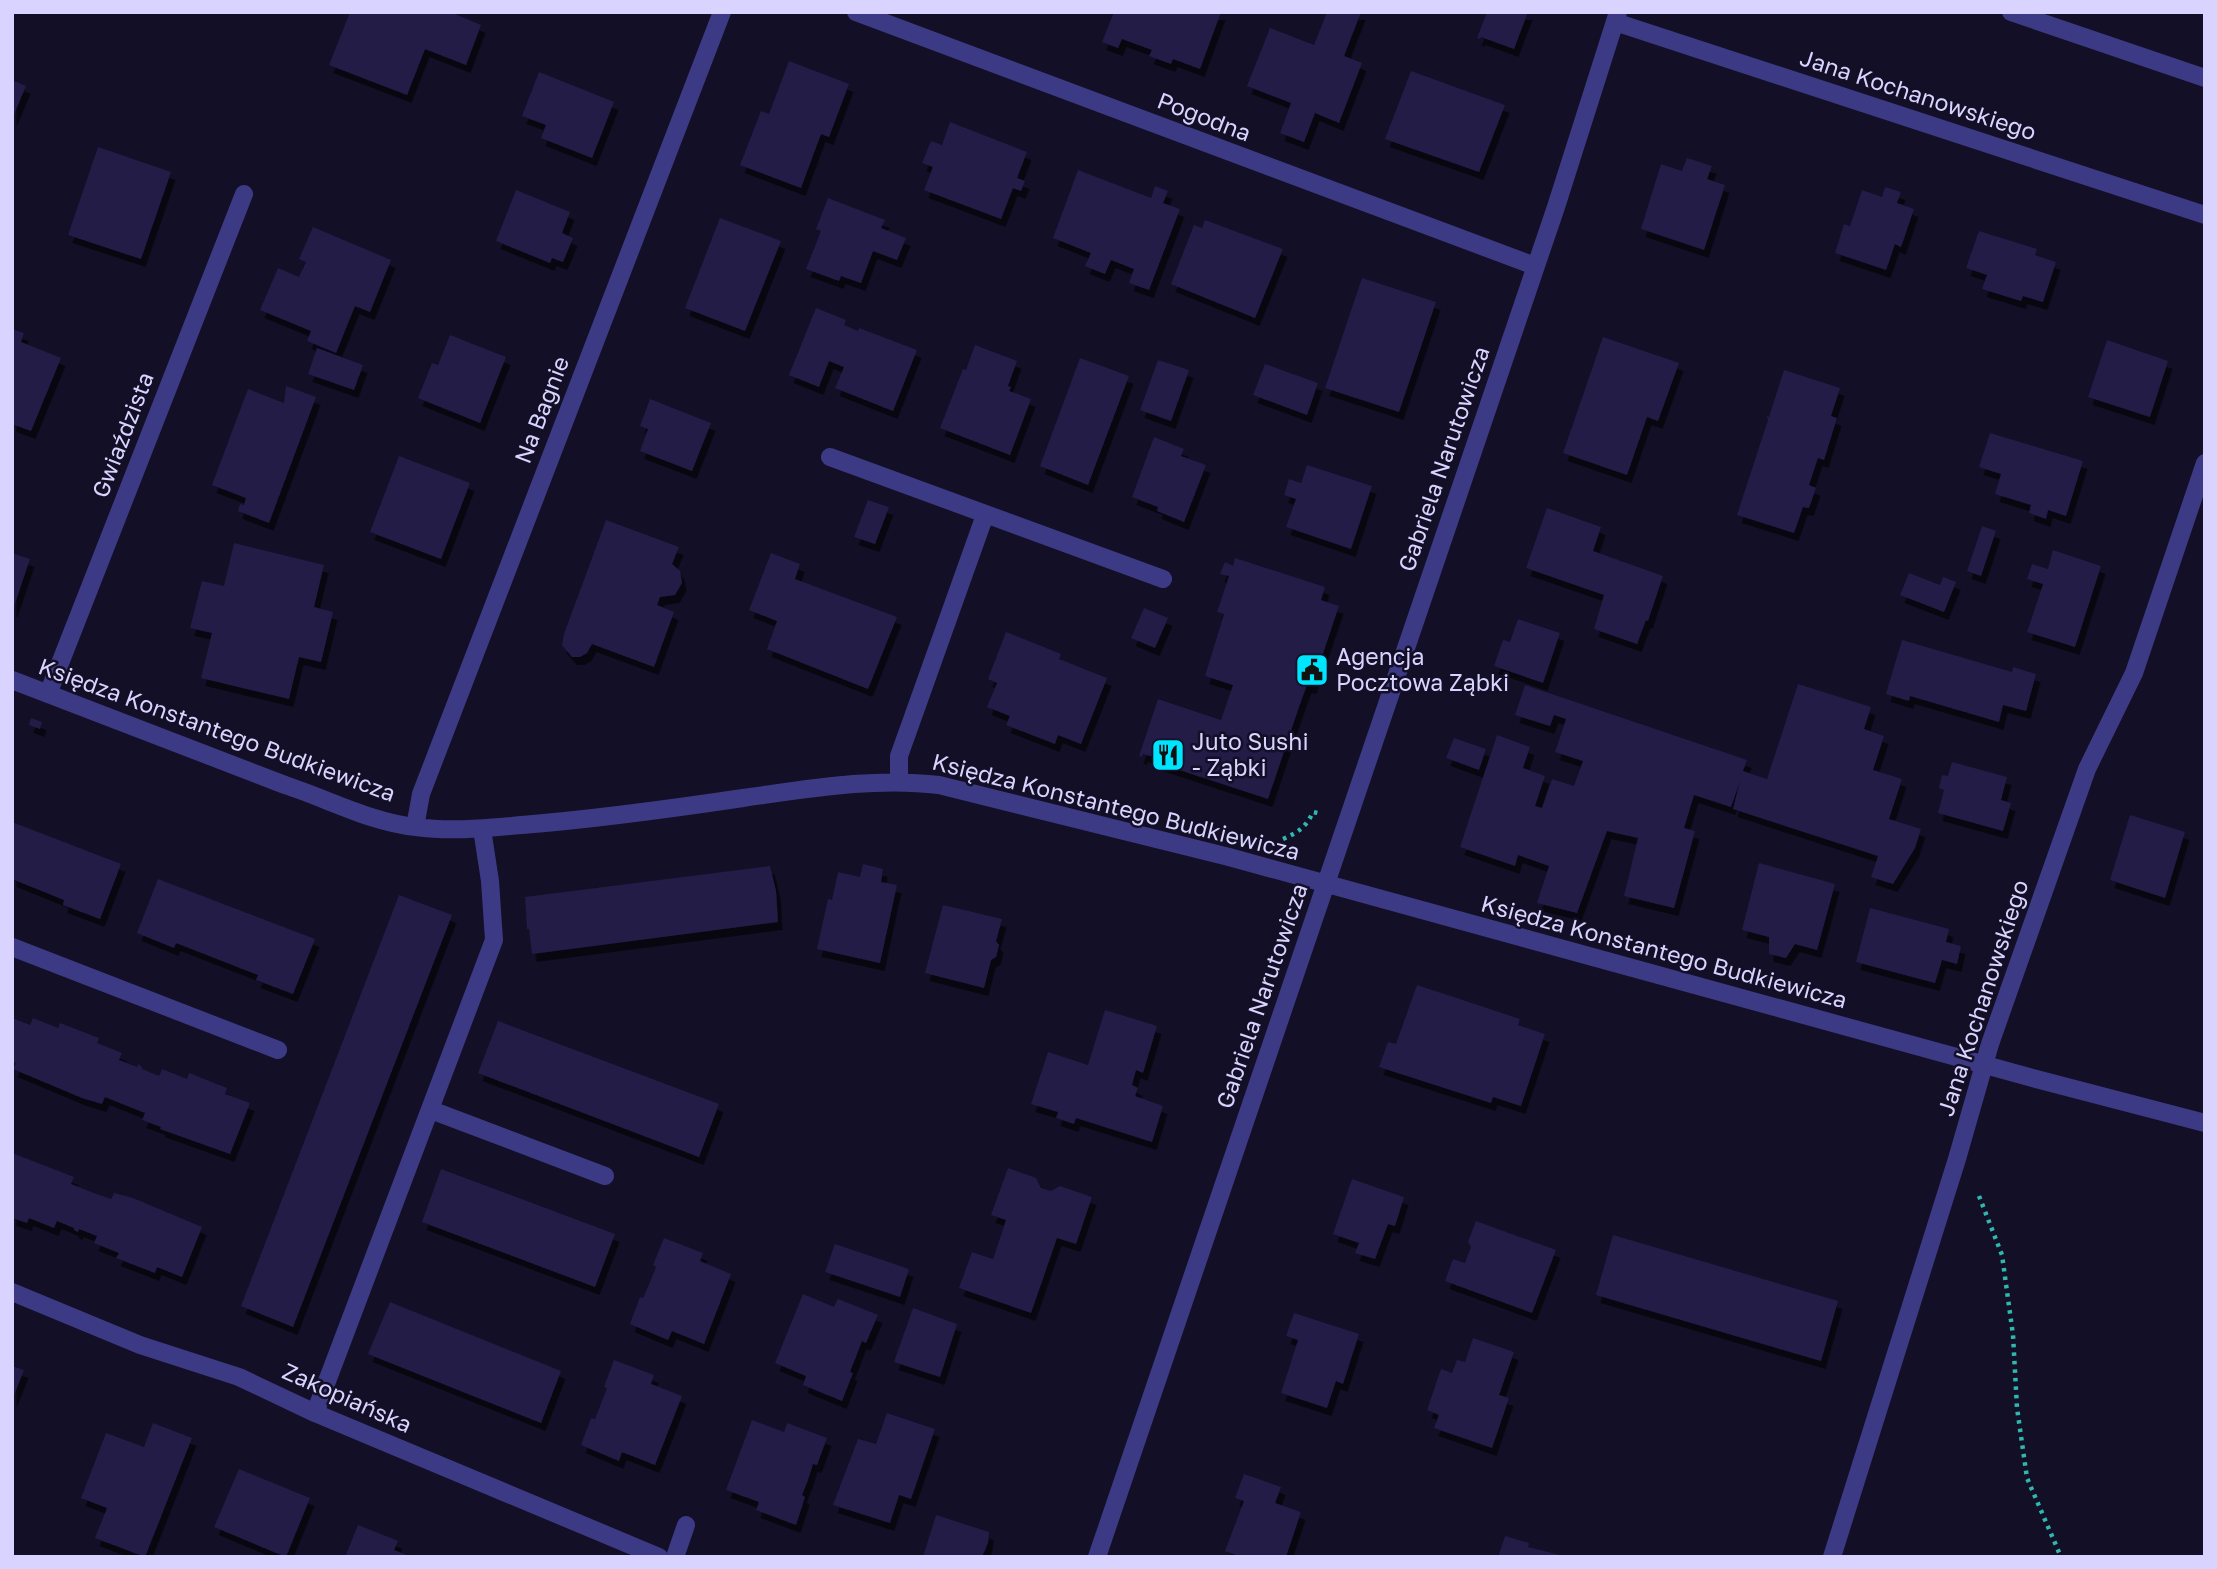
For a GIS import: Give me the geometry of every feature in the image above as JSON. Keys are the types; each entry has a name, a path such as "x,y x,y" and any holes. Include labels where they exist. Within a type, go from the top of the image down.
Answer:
{"street":[{"name":"Na Bagnie","path":"415,827 421,794 722,12"},
{"name":"Pogodna","path":"856,12 1535,266"},
{"path":"2011,12 2205,78"},
{"name":"Gabriela Narutowicza","path":"1097,1557 1617,17"},
{"name":"Jana Kochanowskiego","path":"1617,17 2205,215"},
{"name":"Gwiaździsta","path":"48,694 244,194"},
{"path":"830,457 1163,579"},
{"name":"Jana Kochanowskiego","path":"1832,1557 1984,1065 2087,769 2134,673 2205,463"},
{"path":"899,782 899,756 985,515"},
{"name":"Księdza Konstantego Budkiewicza","path":"12,680 367,817 415,827 482,829 597,819 824,787 899,782 929,783 964,790 1326,884 2205,1123"},
{"path":"315,1413 494,940 490,881 482,829"},
{"path":"12,947 278,1050"},
{"path":"431,1110 604,1176"},
{"name":"Zakopiańska","path":"12,1292 140,1345 239,1377 315,1413 659,1557"},
{"path":"675,1557 686,1525"}],"path":[{"path":"1957,1159 1977,1190 2002,1255 2013,1335 2017,1408 2027,1478 2061,1557"}],"building":[{"path":"350,12 450,12 481,25 466,65 425,49 407,95 329,65"},
{"path":"1114,12 1221,12 1200,69 1173,59 1171,64 1149,56 1152,50 1122,39 1118,48 1102,42"},
{"path":"1327,12 1361,12 1344,56 1362,63 1339,123 1315,113 1304,142 1280,133 1291,103 1247,86 1270,28 1314,45"},
{"path":"1487,12 1528,12 1514,49 1477,38"},
{"path":"789,61 849,84 829,137 821,134 801,188 740,165 761,111 769,114"},
{"path":"1411,71 1505,105 1479,172 1385,139"},
{"path":"539,72 614,102 592,158 541,138 546,125 522,116"},
{"path":"12,80 26,86 12,119"},
{"path":"950,122 1027,152 1017,178 1025,181 1021,191 1013,188 1001,219 924,190 933,167 922,163 931,141 942,145"},
{"path":"98,147 171,172 141,259 68,235"},
{"path":"1687,158 1712,166 1707,179 1725,185 1704,250 1641,229 1661,164 1682,171"},
{"path":"1078,170 1151,198 1155,186 1168,191 1163,203 1180,209 1149,290 1129,283 1134,269 1111,260 1105,274 1085,266 1091,253 1053,238"},
{"path":"1885,187 1901,192 1897,203 1914,209 1901,247 1895,244 1886,270 1835,253 1844,224 1850,226 1862,190 1882,197"},
{"path":"516,190 570,212 562,233 573,238 563,262 552,258 550,263 496,241"},
{"path":"828,198 885,220 881,228 906,238 897,260 873,251 861,283 841,276 839,281 806,269 821,231 816,229"},
{"path":"720,218 781,241 745,331 685,308"},
{"path":"1205,220 1283,249 1255,318 1171,284 1194,225 1202,228"},
{"path":"313,227 391,260 370,312 355,306 336,353 307,341 311,331 260,310 278,268 299,277 306,262 299,259"},
{"path":"1979,231 2037,249 2035,255 2056,262 2043,302 2023,296 2021,301 1982,289 1987,275 1966,268"},
{"path":"1362,278 1436,302 1399,412 1325,388"},
{"path":"816,308 846,320 844,325 858,331 859,328 917,350 893,411 835,388 844,367 829,361 819,387 789,375"},
{"path":"12,329 24,333 21,342 61,358 31,431 12,424"},
{"path":"450,335 506,357 480,423 418,398 432,363 438,365"},
{"path":"1603,337 1679,363 1658,421 1647,417 1627,475 1563,453"},
{"path":"2107,340 2168,361 2150,417 2088,397"},
{"path":"975,345 1017,361 1008,386 1011,387 1009,391 1031,399 1010,455 940,428"},
{"path":"317,348 363,365 354,390 308,374"},
{"path":"1080,358 1129,376 1088,485 1040,466"},
{"path":"1158,360 1189,370 1171,421 1140,410"},
{"path":"1265,364 1318,383 1307,415 1253,395"},
{"path":"1784,370 1840,388 1831,416 1837,418 1824,460 1818,458 1809,485 1816,488 1809,508 1803,507 1794,533 1737,515"},
{"path":"286,386 316,397 269,523 238,511 246,498 212,485 248,389 284,403"},
{"path":"650,399 711,423 692,471 640,451 648,429 640,426"},
{"path":"1990,433 2083,461 2066,516 2048,510 2046,519 2029,513 2031,505 1995,494 2001,474 1979,467"},
{"path":"1154,437 1184,449 1181,456 1206,465 1184,522 1157,511 1158,507 1132,497"},
{"path":"399,456 470,483 441,559 370,532"},
{"path":"1307,465 1372,486 1351,549 1286,527 1296,499 1284,495 1289,479 1301,483"},
{"path":"868,500 889,507 875,544 854,537"},
{"path":"1547,508 1601,527 1593,551 1663,576 1637,644 1594,629 1604,595 1526,568"},
{"path":"606,520 679,547 672,564 680,571 682,583 675,595 660,597 657,605 674,612 654,667 592,644 587,653 572,657 562,645"},
{"path":"1982,526 1996,531 1981,576 1967,571"},
{"path":"234,543 324,565 314,607 333,612 321,662 299,657 289,699 201,678 212,633 190,628 202,581 224,586"},
{"path":"2053,550 2101,566 2075,647 2027,632 2043,584 2027,579 2032,564 2048,569"},
{"path":"12,553 30,559 13,609 12,609"},
{"path":"771,553 800,564 795,579 897,617 868,689 767,649 777,621 749,610"},
{"path":"1235,558 1325,587 1321,600 1339,606 1312,686 1307,685 1268,799 1152,761 1154,757 1143,754 1142,757 1139,756 1158,699 1221,720 1233,685 1205,676 1224,614 1217,612 1229,576 1220,574 1225,562 1233,566"},
{"path":"1909,573 1940,585 1943,577 1956,582 1944,612 1900,595"},
{"path":"1144,608 1168,618 1155,648 1131,638"},
{"path":"1518,619 1560,633 1543,683 1494,666 1503,640 1510,642"},
{"path":"1006,632 1061,654 1059,659 1107,678 1081,744 1058,735 1055,744 1006,725 1010,716 987,707 997,683 988,679"},
{"path":"1902,640 2012,672 2013,667 2036,674 2026,711 2003,705 1999,722 1910,696 1909,701 1886,694"},
{"path":"1798,684 1871,707 1864,729 1884,736 1873,770 1902,779 1889,819 1921,829 1915,848 1893,884 1871,877 1878,856 1733,809 1740,781 1731,807 1694,795 1684,828 1695,831 1674,908 1624,896 1638,838 1607,831 1577,913 1537,903 1549,866 1518,855 1515,866 1460,847 1497,735 1530,747 1523,768 1545,776 1535,806 1542,808 1552,779 1574,786 1583,761 1555,752 1566,719 1554,715 1550,726 1515,715 1525,685 1747,760 1743,771 1767,779"},
{"path":"31,718 42,722 40,729 29,725"},
{"path":"1454,738 1486,749 1479,770 1446,758"},
{"path":"1952,762 2007,777 2001,800 2011,803 2003,831 1938,813 1944,790 1939,788 1942,775 1948,776"},
{"path":"2130,815 2185,832 2165,898 2110,880"},
{"path":"12,822 121,864 100,919 63,905 64,900 12,879"},
{"path":"1759,863 1835,884 1817,950 1795,944 1786,958 1769,954 1769,937 1742,930"},
{"path":"863,864 883,869 881,882 897,885 880,963 817,949 828,899 832,900 838,872 860,877"},
{"path":"770,866 776,891 778,922 532,954 525,897"},
{"path":"158,879 315,939 293,994 256,980 258,975 176,943 174,948 137,933"},
{"path":"399,895 452,915 293,1327 241,1306"},
{"path":"943,905 1002,919 996,941 999,945 996,957 991,960 984,988 925,973"},
{"path":"1870,908 1949,929 1946,942 1961,946 1957,964 1942,960 1935,983 1856,962"},
{"path":"1417,985 1520,1019 1518,1025 1545,1034 1521,1106 1493,1097 1491,1103 1379,1067 1388,1042 1396,1044"},
{"path":"1105,1010 1157,1026 1143,1073 1136,1070 1132,1085 1138,1088 1135,1096 1163,1106 1152,1142 1076,1118 1074,1124 1056,1118 1058,1112 1031,1104 1048,1052 1088,1065"},
{"path":"12,1018 30,1025 33,1018 58,1028 60,1023 99,1038 97,1043 122,1053 119,1060 137,1067 138,1064 142,1069 159,1076 162,1069 187,1079 189,1073 227,1088 225,1094 250,1103 230,1154 160,1129 161,1127 142,1120 145,1113 105,1097 102,1104 82,1098 13,1069 16,1063 12,1061"},
{"path":"498,1021 719,1104 699,1157 478,1073"},
{"path":"12,1153 74,1177 71,1184 91,1192 111,1199 114,1193 133,1198 202,1227 182,1277 157,1267 155,1273 116,1258 119,1253 94,1243 97,1236 79,1229 78,1232 57,1221 54,1228 29,1218 27,1223 12,1218"},
{"path":"1008,1168 1036,1178 1041,1188 1051,1191 1060,1186 1092,1197 1076,1244 1057,1238 1031,1313 959,1288 972,1252 993,1259 1006,1220 991,1215"},
{"path":"441,1169 615,1234 595,1287 422,1222"},
{"path":"1352,1179 1404,1197 1395,1226 1388,1224 1375,1259 1355,1253 1359,1243 1333,1234"},
{"path":"1476,1221 1556,1250 1532,1313 1445,1281 1453,1259 1465,1263 1471,1247 1468,1242"},
{"path":"1613,1235 1838,1301 1821,1361 1596,1295"},
{"path":"664,1238 703,1253 700,1261 731,1274 704,1344 672,1331 668,1340 630,1324 640,1297 643,1298 656,1267 653,1265"},
{"path":"835,1244 909,1269 900,1297 825,1272"},
{"path":"803,1294 834,1307 838,1299 878,1315 866,1343 862,1341 842,1401 803,1385 806,1376 775,1363"},
{"path":"390,1302 561,1371 541,1423 368,1354"},
{"path":"913,1308 957,1324 940,1377 894,1362"},
{"path":"1294,1313 1359,1334 1343,1384 1336,1381 1327,1408 1281,1393 1298,1340 1286,1336"},
{"path":"1473,1338 1514,1352 1499,1395 1509,1398 1492,1448 1434,1428 1439,1415 1427,1410 1441,1369 1452,1373 1457,1360 1465,1362"},
{"path":"614,1360 654,1375 651,1384 682,1396 655,1465 622,1452 619,1461 581,1445 591,1418 595,1419"},
{"path":"12,1366 24,1370 12,1400"},
{"path":"887,1413 935,1429 911,1499 899,1495 890,1523 833,1505 858,1439 876,1444"},
{"path":"752,1420 784,1432 787,1423 827,1438 817,1465 813,1464 802,1495 805,1497 796,1525 756,1510 759,1502 726,1490"},
{"path":"153,1423 192,1438 145,1557 95,1538 107,1508 81,1498 106,1433 144,1447"},
{"path":"239,1469 310,1498 286,1557 214,1527"},
{"path":"1244,1474 1281,1487 1275,1503 1301,1512 1286,1557 1241,1557 1225,1551 1244,1501 1235,1498"},
{"path":"936,1515 989,1532 982,1557 923,1557"},
{"path":"358,1525 398,1541 394,1550 412,1557 345,1557"},
{"path":"1505,1536 1529,1543 1528,1547 1568,1557 1498,1557"}],"place":[{"name":"Agencja Pocztowa Ząbki","path":"1312,670"},
{"name":"Juto Sushi - Ząbki","path":"1168,755"}]}
